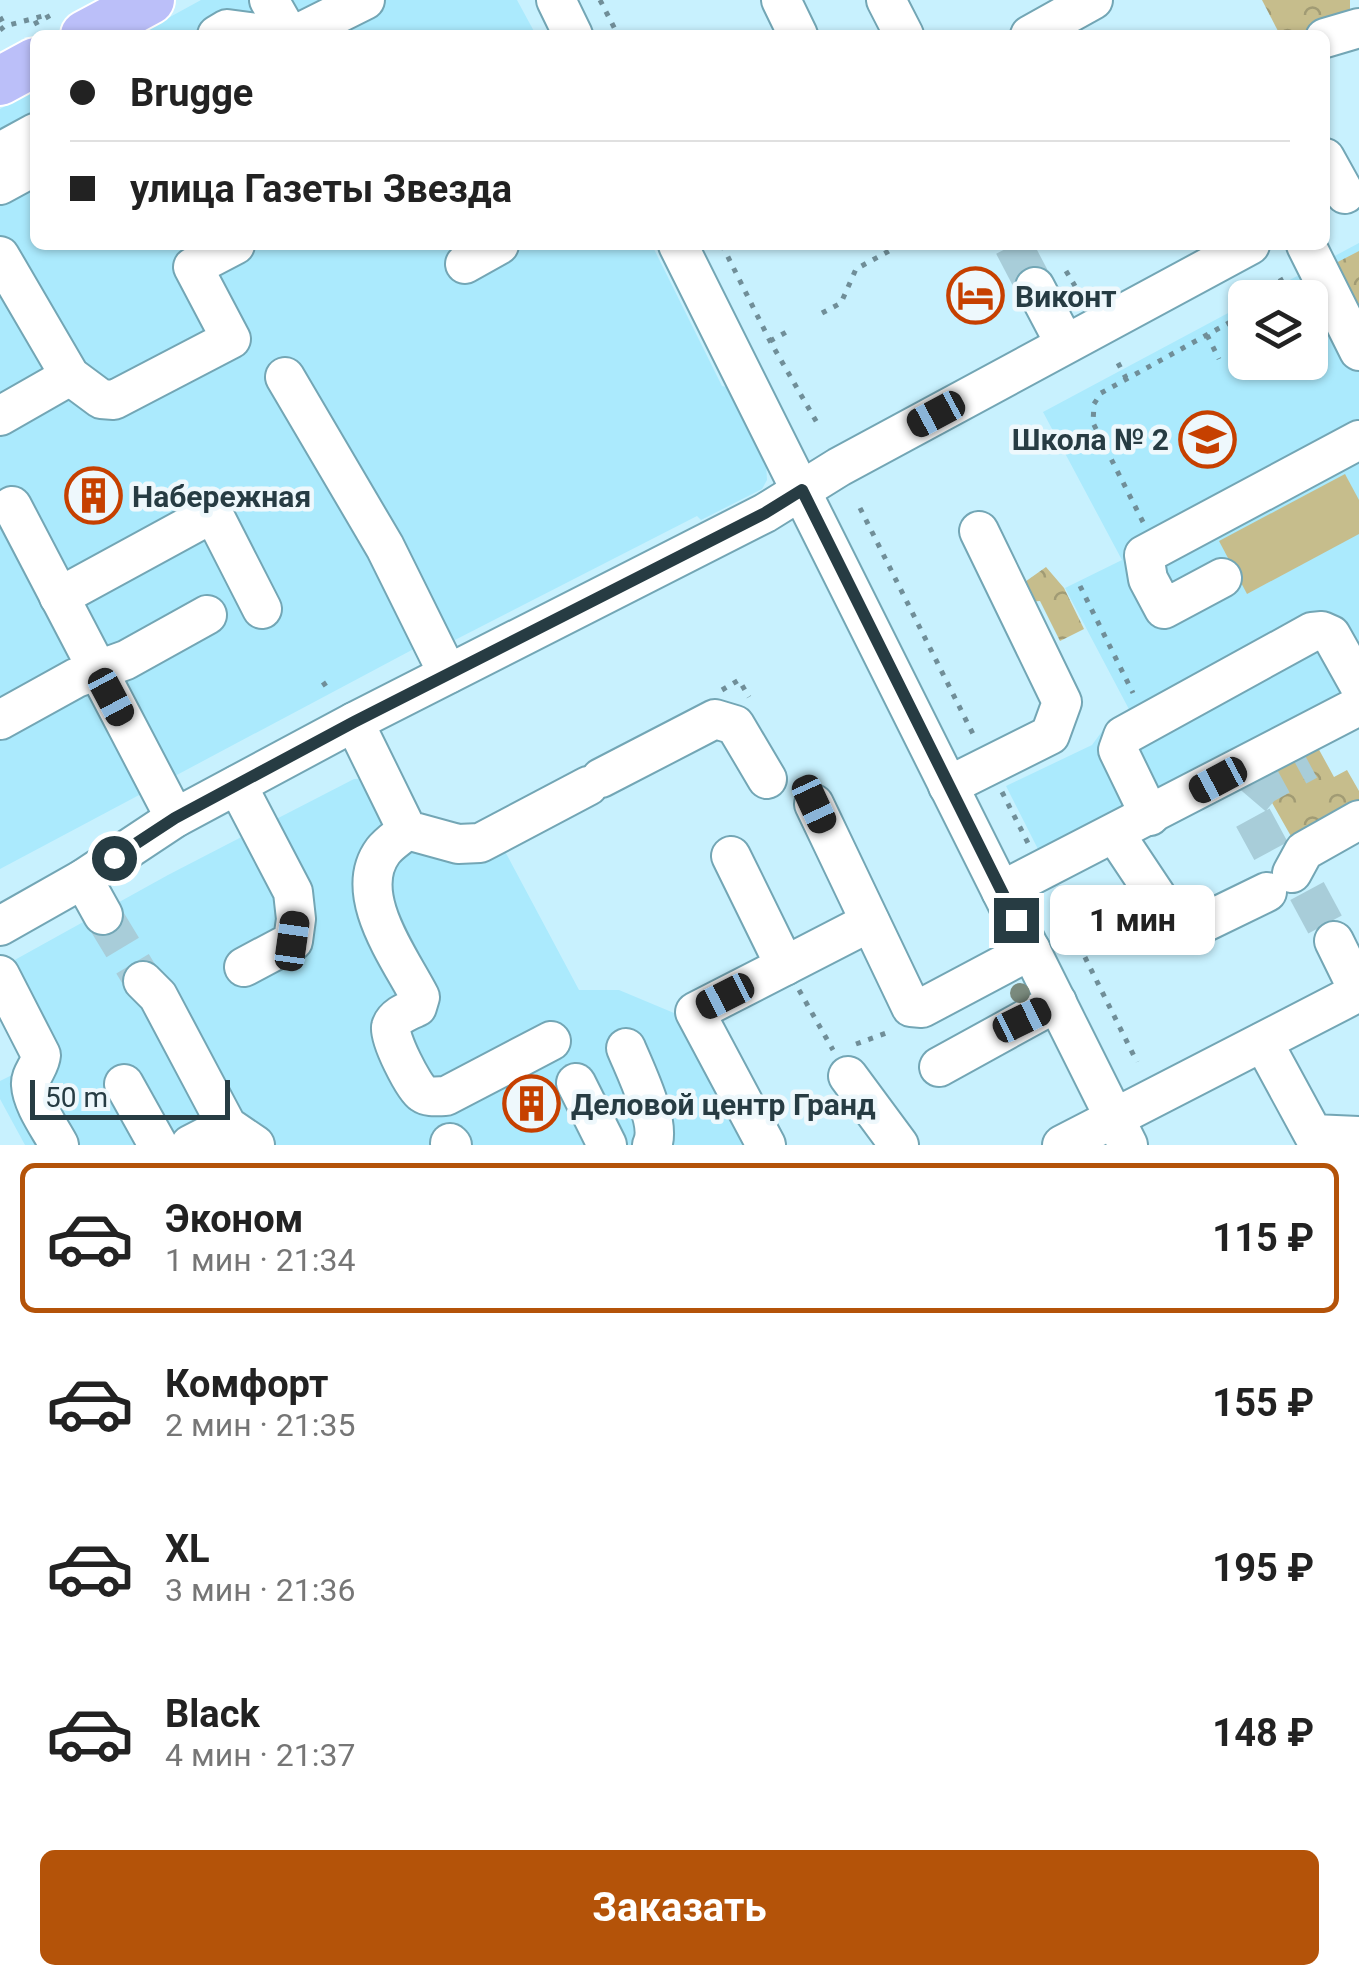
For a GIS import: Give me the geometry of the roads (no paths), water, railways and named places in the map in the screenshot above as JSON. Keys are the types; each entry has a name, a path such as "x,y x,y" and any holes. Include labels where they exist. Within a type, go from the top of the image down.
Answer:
{"main road":[{"path":"68,19 150,0"},
{"path":"0,81 24,48"}],"street":[{"path":"270,0 289,30"},
{"path":"303,30 366,0"},
{"path":"556,0 571,30"},
{"path":"781,0 796,30"},
{"path":"886,0 901,30"},
{"path":"1039,30 1093,0"},
{"path":"1330,37 1359,28"},
{"path":"0,152 30,136"},
{"path":"1330,168 1343,195"},
{"path":"0,185 30,169"},
{"path":"0,256 70,376 101,399 114,400 231,340 194,267 226,250"},
{"path":"465,264 490,250"},
{"path":"681,250 1122,1132"},
{"path":"0,926 83,879 175,818 354,722 765,513 1075,338 1186,260 1229,250"},
{"path":"1308,250 1359,351"},
{"path":"1057,280 1075,338"},
{"path":"0,416 70,376"},
{"path":"285,377 384,547 448,674"},
{"path":"1222,578 1164,609 1148,578 1144,555 1359,440"},
{"path":"12,506 175,818"},
{"path":"59,598 213,513 262,608"},
{"path":"948,786 1050,735 1062,702 979,531"},
{"path":"0,720 97,670 126,660 208,615"},
{"path":"1001,891 1115,834 1150,816 1353,710 1358,683 1331,634 1322,630 1312,632 1123,736 1118,750 1150,816"},
{"path":"354,722 407,830 458,844 480,843 716,719 735,725 767,779"},
{"path":"237,785 293,892 296,918 292,941 244,966"},
{"path":"814,804 911,1007 922,1008 1031,950"},
{"path":"1115,834 1177,927 1193,928 1284,877 1304,851 1359,820"},
{"path":"407,830 382,852 372,880 372,903 420,998 417,1007 398,1017 391,1027 392,1039 418,1091 428,1096 446,1096 551,1041"},
{"path":"731,856 785,966"},
{"path":"83,879 102,915"},
{"path":"766,1145 695,1012 870,922"},
{"path":"1062,1145 1122,1132 1264,1042 1359,992 1334,942"},
{"path":"0,975 41,1055 30,1080 32,1091 59,1145"},
{"path":"143,981 158,996 241,1135 190,1145"},
{"path":"939,1067 1057,1002"},
{"path":"1264,1042 1313,1134 1359,1136"},
{"path":"626,1048 654,1123 652,1145"},
{"path":"841,1064 899,1145"},
{"path":"576,1083 607,1145"},
{"path":"124,1084 158,1145"}],"tunnel":[{"path":"1016,250 1035,287"},
{"path":"1271,851 1252,816 1251,799 1262,786 1308,761"},
{"path":"1307,891 1334,941"},
{"path":"103,915 143,981"}],"place":[{"name":"Виконт","path":"976,296"},
{"name":"Школа № 2","path":"1208,439"},
{"name":"Набережная","path":"93,496"},
{"name":"Деловой центр Гранд","path":"532,1104"}]}
